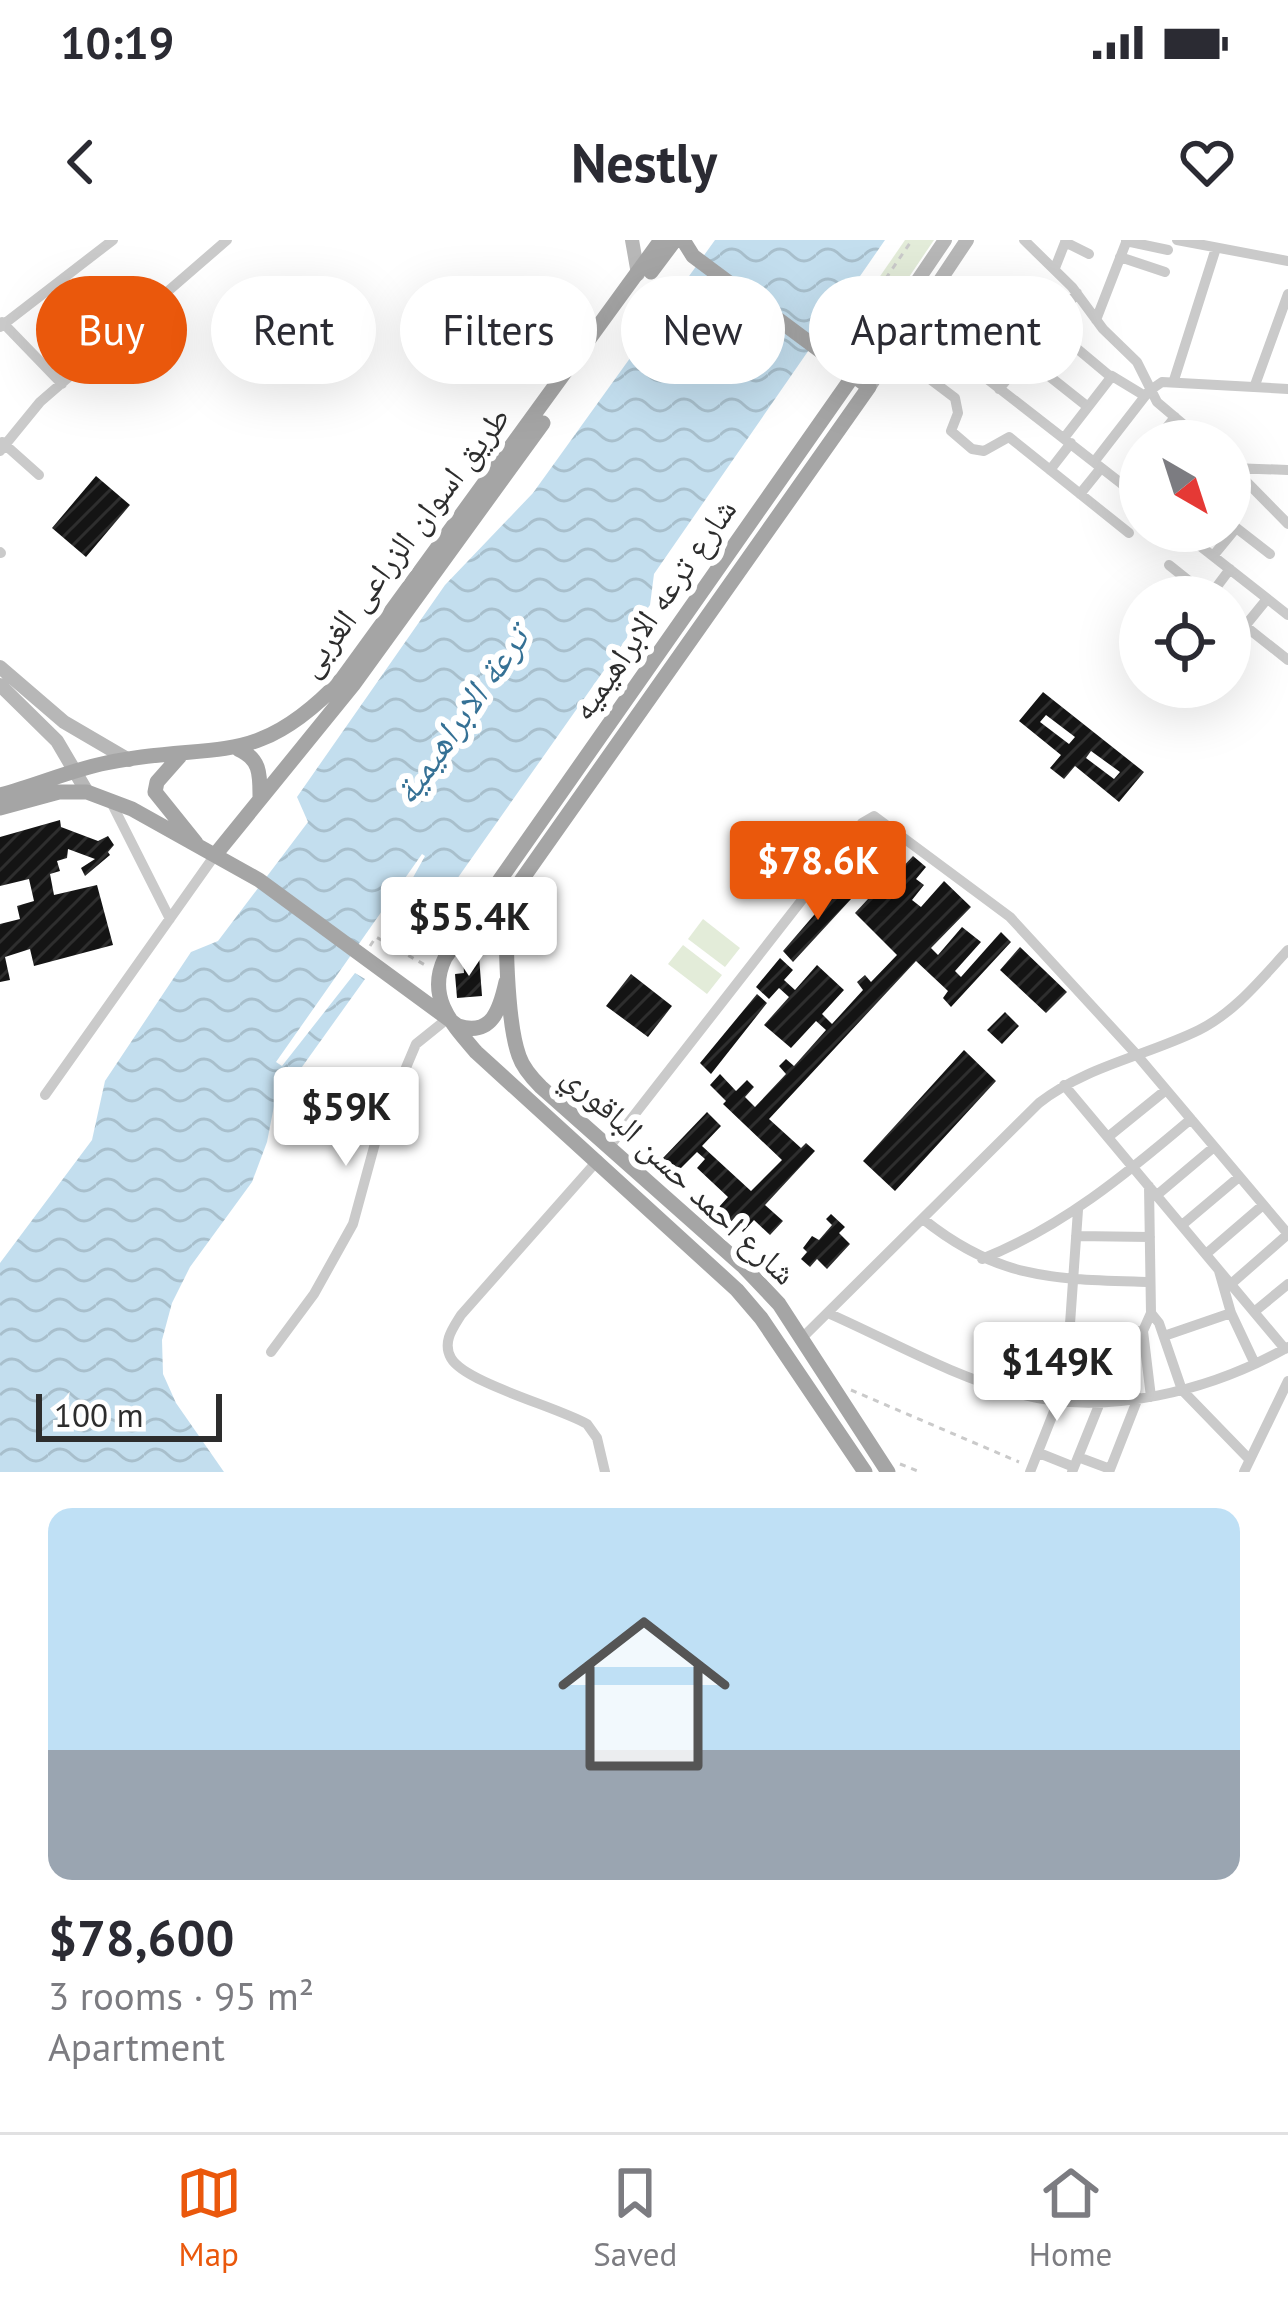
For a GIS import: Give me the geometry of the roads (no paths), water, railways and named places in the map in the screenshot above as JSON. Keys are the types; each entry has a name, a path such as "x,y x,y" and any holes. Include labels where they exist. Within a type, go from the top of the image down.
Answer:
{"main road":[{"name":"طريق اسوان الزراعى الغربى","path":"77,773 123,760 238,748 263,741 300,720 342,680 638,274 671,243"},
{"name":"طريق اسوان الزراعى الغربى","path":"215,855 353,686 671,243"},
{"path":"671,243 809,343"},
{"name":"شارع ترعه الابراهيميه","path":"509,968 506,927 511,895 621,721 848,384"},
{"path":"864,384 868,387"},
{"name":"شارع ترعه الابراهيميه","path":"447,1019 439,998 439,973 868,387"},
{"path":"238,748 257,764 260,798"},
{"path":"180,756 154,792 196,843"},
{"path":"0,796 77,773"},
{"path":"0,808 59,792 99,795 215,855"},
{"name":"شارع احمد حسن الباقوري","path":"215,855 260,880 447,1019 500,1076 744,1267 779,1304 888,1472"},
{"path":"447,1019 469,1030 488,1024 500,1007 509,968"},
{"name":"شارع احمد حسن الباقوري","path":"509,968 521,1063 761,1318 866,1472"},
{"path":"761,1318 779,1304"}],"street":[{"path":"36,358 1,324 97,244 113,240"},
{"path":"186,276 227,240"},
{"path":"632,240 638,274"},
{"path":"944,240 963,245"},
{"name":"شارع ترعه الابراهيميه","path":"920,276 944,240"},
{"path":"1024,240 1062,276"},
{"path":"1096,320 1127,240 1288,261"},
{"path":"1055,268 1066,241 1089,254"},
{"name":"شارع ترعه الابراهيميه","path":"943,276 963,245"},
{"path":"1174,380 1216,248"},
{"path":"1120,257 1165,272"},
{"path":"1256,385 1282,327 1288,294"},
{"path":"1083,302 1137,362 1147,393"},
{"path":"1083,354 1111,377"},
{"path":"1050,470 1111,377 1147,393 1178,420"},
{"path":"1080,494 1147,393 1162,382 1288,389"},
{"path":"39,475 2,445 62,384"},
{"path":"936,384 955,398 958,413 951,431 967,446 983,451 1009,437 1119,525"},
{"path":"994,384 1119,482"},
{"path":"996,407 1008,384"},
{"path":"1059,384 1088,407"},
{"path":"1251,468 1288,470"},
{"path":"1251,487 1288,524"},
{"path":"1251,539 1270,554"},
{"path":"1208,552 1288,615"},
{"path":"1213,556 1216,552"},
{"path":"1169,565 1183,576"},
{"path":"1225,576 1230,569"},
{"path":"1251,618 1267,599"},
{"path":"1251,631 1288,660"},
{"path":"0,667 49,711 123,760"},
{"path":"0,685 68,754 77,773 99,795 170,919"},
{"path":"68,754 82,754 90,739"},
{"path":"605,1472 597,1438 587,1424 471,1375 449,1356 447,1342 461,1315 604,1153 862,823 874,816 1010,917 1136,1054 1288,1234 1231,1284"},
{"path":"45,1095 215,855"},
{"path":"802,1339 1017,1122 1064,1085 1213,1022 1288,950"},
{"path":"271,1352 314,1294 353,1224 377,1136 416,1044 447,1019"},
{"path":"830,1314 999,1388 1060,1401 1144,1398 1182,1390 1286,1348 1064,1085"},
{"path":"1108,1137 1166,1090"},
{"path":"982,1259 1078,1210 1191,1119"},
{"path":"1153,1191 1214,1147"},
{"path":"1182,1225 1239,1177"},
{"path":"1039,1453 1110,1471 1144,1398 1143,1331 1151,1313 1153,1191"},
{"path":"1206,1254 1263,1205"},
{"path":"1031,1470 1060,1401 1072,1333 1078,1210"},
{"path":"923,1219 982,1259 1007,1268 1074,1280 1150,1282"},
{"path":"1076,1236 1150,1237"},
{"path":"1218,1268 1231,1313 1255,1364"},
{"path":"1254,1312 1288,1284"},
{"path":"1151,1313 1182,1390 1248,1458"},
{"path":"1164,1336 1231,1313"},
{"path":"1072,1333 1143,1331"},
{"path":"1244,1472 1288,1382"},
{"path":"1074,1465 1101,1400"}],"water":[{"name":"ترعة الابراهيمية","path":"715,240 885,240 860,276 809,276 809,350 654,574 650,605 445,896 420,901 392,941 382,933 422,854 276,1062 282,1066 355,973 365,979 274,1106 252,1182 190,1267 172,1303 162,1340 163,1374 176,1403 224,1472 0,1472 0,1263 92,1140 105,1081 191,952 218,941 308,822 297,797 445,585 533,493 621,371 621,384 785,384 785,276 689,276"}]}
